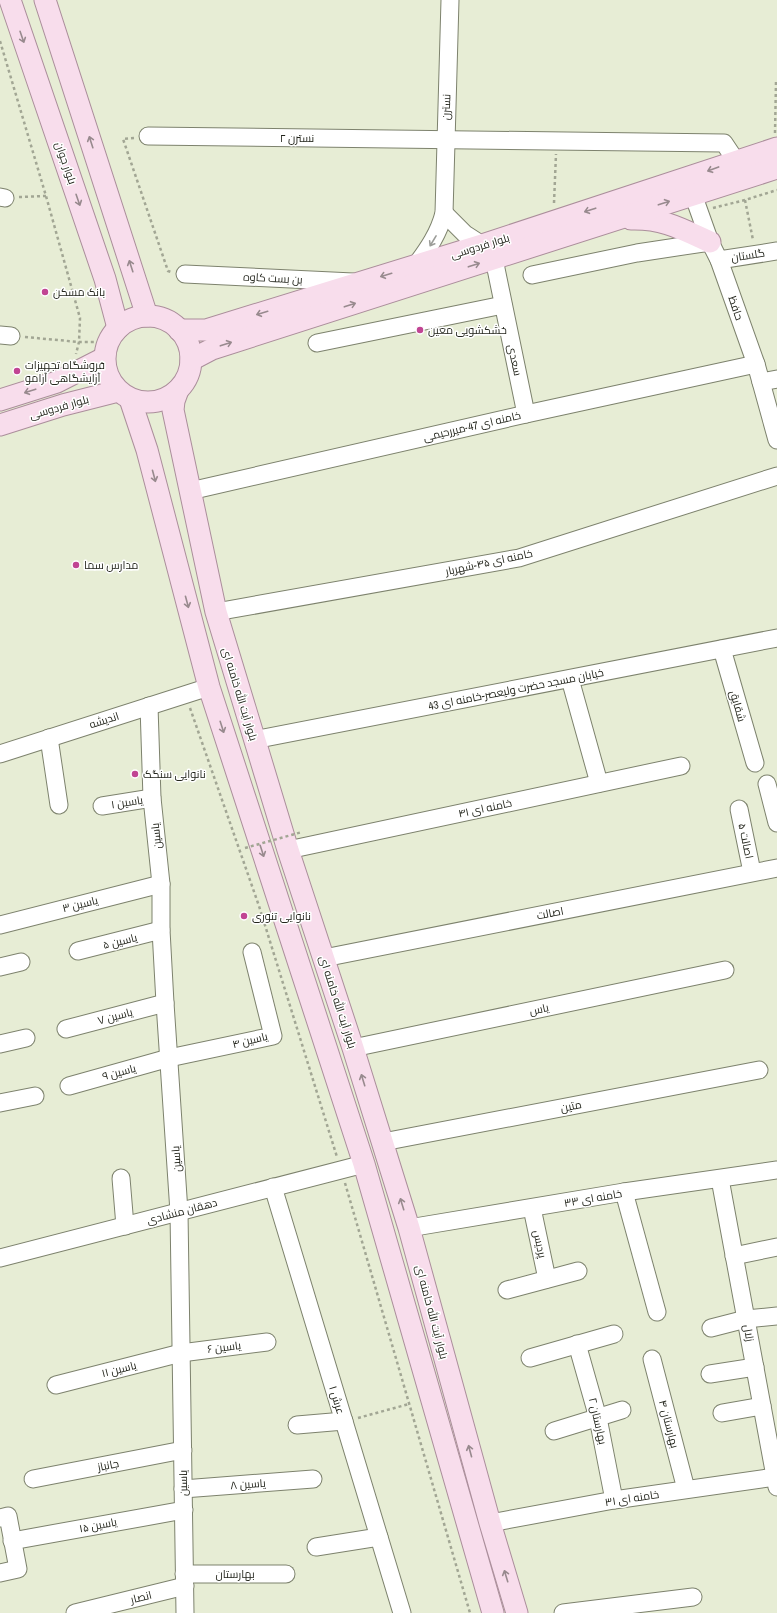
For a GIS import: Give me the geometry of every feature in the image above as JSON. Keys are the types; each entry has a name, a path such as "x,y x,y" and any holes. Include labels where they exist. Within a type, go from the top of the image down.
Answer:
{"main road":[{"name":"بلوار جوان","path":"10,0 105,279 111,302 110,342"},
{"path":"45,0 147,316"},
{"name":"بلوار فردوسی","path":"191,360 212,349 488,252 693,195 736,161 776,142"},
{"name":"بلوار فردوسی","path":"179,330 206,330 416,265 488,252 614,220 777,168"},
{"path":"614,220 648,218 665,222 714,251"},
{"path":"111,302 128,302 139,290"},
{"path":"0,400 57,382 110,342 132,319 147,316 161,318 168,321 179,330 188,344 191,360 187,377 178,390 171,396 156,402 147,403 124,395"},
{"path":"110,342 106,373 109,379 124,395 147,450 209,687 364,1164 493,1613"},
{"name":"بلوار آیت الله خامنه ای","path":"178,390 174,401 173,410 216,612 288,850 353,1048 409,1228 490,1523 517,1613"},
{"name":"بلوار فردوسی","path":"0,425 63,405 124,395"},
{"path":"147,450 152,443 166,436 176,439 181,447"}],"street":[{"name":"نسترن","path":"416,265 435,238 444,213 450,0"},
{"name":"نسترن ۲","path":"148,136 724,143 736,161"},
{"name":"حافظ","path":"693,195 756,364 769,381 777,440"},
{"path":"444,213 465,234 488,252"},
{"name":"گلستان","path":"532,275 637,253 714,251 756,254 777,251"},
{"name":"سعدی","path":"488,252 503,305 526,414"},
{"name":"بن بست کاوه","path":"186,274 361,282"},
{"path":"317,343 503,305"},
{"name":"خامنه ای 47-میررحیمی","path":"190,491 526,414 756,364"},
{"name":"خامنه ای ۴۵-شهریار","path":"216,612 519,558 777,476"},
{"name":"خیابان مسجد حضرت ولیعصر-خامنه ای 43","path":"254,740 777,638"},
{"name":"شقایق","path":"722,649 755,763"},
{"path":"570,679 599,783"},
{"name":"اندیشه","path":"0,754 209,687"},
{"name":"یاسین","path":"149,706 152,798 161,884 161,930 165,1003 179,1212 185,1613"},
{"path":"49,738 59,805"},
{"name":"خامنه ای ۴۱","path":"288,850 681,766"},
{"path":"767,784 777,823"},
{"name":"یاسین ۱","path":"102,806 152,798"},
{"name":"اصالت ۵","path":"739,809 752,872"},
{"name":"اصالت","path":"324,958 777,868"},
{"name":"یاسین ۳","path":"0,924 161,884"},
{"name":"یاسین ۵","path":"78,951 161,930"},
{"name":"یاسین ۴","path":"169,1058 273,1036 252,952"},
{"path":"0,967 21,962"},
{"name":"یاس","path":"353,1048 725,970"},
{"name":"یاسین ۷","path":"66,1028 165,1003"},
{"path":"0,1044 26,1038"},
{"name":"یاسین ۹","path":"69,1086 169,1058"},
{"name":"متین","path":"383,1142 759,1070"},
{"path":"0,1103 35,1096"},
{"name":"دهقان منشادی","path":"0,1258 364,1164"},
{"name":"خامنه ای ۳۳","path":"409,1228 624,1192 777,1170"},
{"path":"121,1178 125,1226"},
{"name":"زلال","path":"720,1178 755,1367 768,1416 776,1482"},
{"name":"عرش ۱","path":"273,1187 402,1613"},
{"path":"624,1192 657,1312"},
{"name":"پردیس","path":"532,1208 547,1279"},
{"path":"734,1256 777,1247"},
{"path":"507,1290 578,1271"},
{"path":"711,1328 746,1319 777,1316"},
{"path":"530,1358 614,1334"},
{"name":"یاسین ۶","path":"181,1352 267,1342"},
{"name":"بهارستان ۲","path":"577,1344 598,1418 614,1500"},
{"name":"یاسین ۱۱","path":"56,1385 181,1352"},
{"name":"بهارستان ۴","path":"652,1359 686,1490"},
{"path":"710,1374 755,1367"},
{"path":"554,1431 622,1410"},
{"path":"722,1413 768,1416"},
{"path":"297,1425 344,1421"},
{"name":"جانباز","path":"33,1479 183,1450"},
{"name":"یاسین ۸","path":"183,1489 314,1479"},
{"name":"خامنه ای ۳۱","path":"490,1523 614,1500 686,1490 776,1482"},
{"name":"یاسین ۱۵","path":"12,1541 184,1510"},
{"path":"0,1518 8,1516 18,1569 0,1573"},
{"path":"316,1547 379,1537"},
{"name":"بهارستان","path":"185,1580 286,1574"},
{"name":"انصار","path":"75,1613 185,1580"},
{"path":"562,1613 693,1597"}],"path":[{"path":"0,41 80,318 79,342"},
{"path":"776,82 776,142"},
{"path":"148,136 123,140 168,271 186,274"},
{"path":"554,205 557,140"},
{"path":"693,195 745,200 777,190"},
{"path":"3,198 46,196"},
{"path":"745,200 756,254"},
{"path":"6,336 79,342 110,342"},
{"path":"185,694 259,906 341,1170 470,1613"},
{"path":"245,848 302,832"},
{"path":"344,1421 409,1404"}],"place":[{"name":"بانک مسکن","path":"45,292"},
{"name":"خشکشویی معین","path":"420,330"},
{"name":"فروشگاه تجهیزات آرایشگاهی آرامو","path":"17,371"},
{"name":"مدارس سما","path":"76,565"},
{"name":"نانوایی سنگک","path":"135,774"},
{"name":"نانوایی تنوری","path":"244,916"}]}
